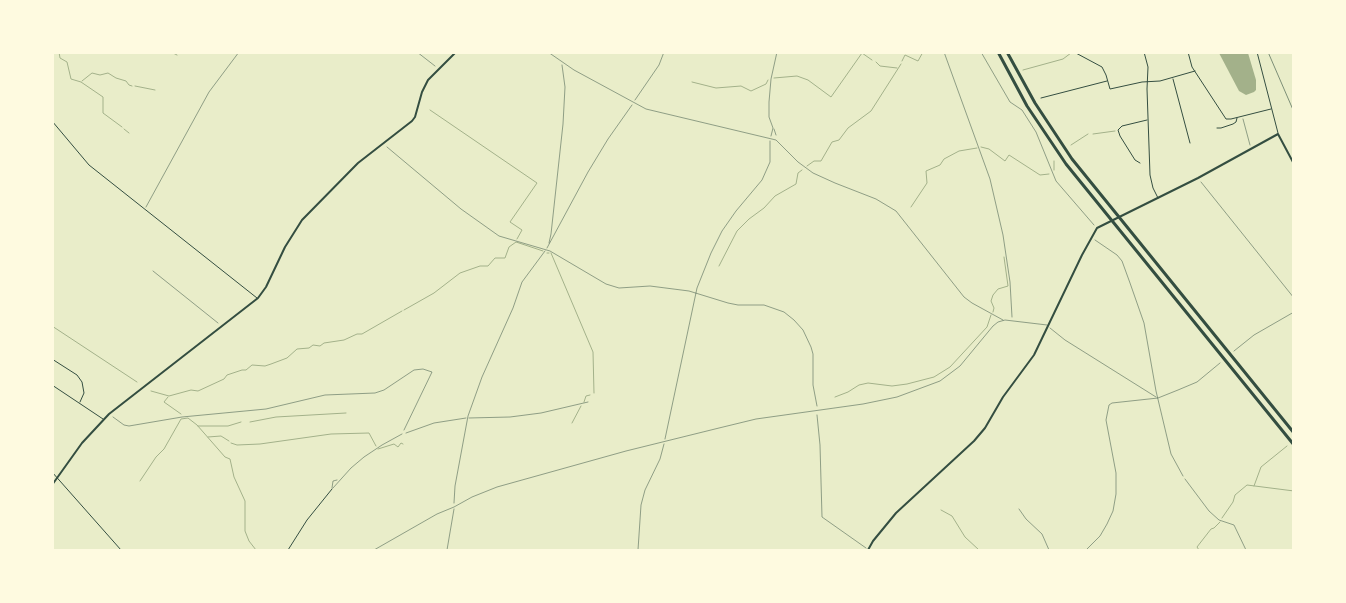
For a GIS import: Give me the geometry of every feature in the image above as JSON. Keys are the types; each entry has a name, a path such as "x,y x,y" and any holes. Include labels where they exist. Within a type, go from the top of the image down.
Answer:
{"highway":[{"path":"998,52 1027,106 1066,164 1294,445"},
{"path":"1007,52 1052,131 1072,159 1294,433"}],"street":[{"path":"52,484 82,443 103,420 258,298 266,287 285,247 302,220 358,164 415,117 424,87 438,69 456,52"},
{"path":"1074,52 1102,67 1110,89 1142,82 1160,81 1195,71"},
{"path":"1144,52 1148,67 1150,180 1158,198"},
{"path":"1188,52 1191,64 1226,119 1270,109"},
{"path":"1257,52 1270,101 1270,109 1278,134 1294,164"},
{"path":"1172,78 1190,143"},
{"path":"1041,98 1108,81"},
{"path":"1217,128 1233,124 1237,118"},
{"path":"1140,163 1135,160 1118,130 1122,126 1148,120"},
{"path":"52,121 89,165 258,298"},
{"path":"868,550 896,513 980,435 1003,397 1034,355 1047,325 1097,228 1198,178 1278,134"},
{"path":"52,359 77,375 82,382 84,393 79,403"},
{"path":"52,385 103,420"},
{"path":"52,472 121,550"},
{"path":"288,550 307,520 332,489"}],"lane":[{"path":"548,52 561,62 633,103 654,112 731,128 776,140 798,162 813,173 876,199 896,212 972,304 1005,320 1047,325"},
{"path":"374,550 472,496 497,488 664,441 756,420 897,397 940,381 960,366 993,326 1005,320"},
{"path":"332,489 364,457 402,434"},
{"path":"1185,479 1219,520 1234,525 1246,550"},
{"path":"332,489 333,481 339,480"},
{"path":"447,550 454,507"}],"path":[{"path":"145,209 209,92 239,52"},
{"path":"417,52 438,69"},
{"path":"454,507 455,486 467,418 522,282 546,250 593,164 659,65 664,52"},
{"path":"776,140 769,116 769,102 771,79 777,52"},
{"path":"944,52 990,179 1003,235 1010,282 1012,321"},
{"path":"981,52 1010,102 1022,110 1036,132 1056,181 1097,228"},
{"path":"549,245 563,124 564,87 561,62"},
{"path":"1242,116 1251,149"},
{"path":"638,550 643,497 660,460 695,293 722,231 762,180 770,162 773,128"},
{"path":"384,144 461,209 499,236 546,250 612,286 626,288 650,286 695,293 738,305 764,305 784,312 794,320 806,335 813,354 813,385 817,410 822,517 865,547"},
{"path":"1198,178 1294,298"},
{"path":"1092,237 1117,255 1122,261 1141,311 1171,454 1185,479"},
{"path":"153,271 222,326"},
{"path":"1235,351 1254,335 1294,312"},
{"path":"1047,325 1065,340 1158,398"},
{"path":"1086,550 1100,536 1108,524 1116,494 1116,473 1106,420 1109,405 1112,403 1158,398 1197,382 1220,363"},
{"path":"114,418 129,426 182,417 266,409 325,395 375,393 384,390 417,369 432,372 402,434"},
{"path":"402,434 434,423 467,418 510,417 541,413 588,402"},
{"path":"1020,509 1026,519 1042,534 1050,550"}],"shaded area":[{"path":"1219,53 1248,53 1256,80 1256,90 1254,92 1246,95 1239,91"}],"waterway":[{"path":"59,52 60,58 67,62 71,79 81,82 103,97 103,113 122,127"},
{"path":"171,52 177,55"},
{"path":"902,61 905,55 918,61 923,52"},
{"path":"774,78 797,76 808,80 831,97 862,53 872,60"},
{"path":"1023,70 1063,59 1071,53"},
{"path":"876,62 880,66 897,68"},
{"path":"807,166 814,161 821,161 832,142 839,140 848,128 871,111 901,64"},
{"path":"82,81 92,73 100,75 108,73 126,81 132,86"},
{"path":"692,82 716,88 741,86 751,91 766,84 768,80"},
{"path":"135,86 155,90"},
{"path":"430,110 537,183 510,222 522,230 517,239"},
{"path":"124,129 129,133"},
{"path":"1093,134 1115,131"},
{"path":"1071,145 1088,134"},
{"path":"981,147 989,149 1005,161 1009,155 1040,175 1049,174"},
{"path":"911,207 927,183 926,171 940,165 944,159 959,151 977,148"},
{"path":"1054,161 1054,170"},
{"path":"719,266 737,231 775,196 796,184 798,173 802,170"},
{"path":"404,310 434,293 460,273 480,266 488,266 495,258 505,258 509,247 516,242 543,251"},
{"path":"551,253 593,352 594,393"},
{"path":"993,312 994,308 991,301 993,295 998,289 1008,286 1004,257"},
{"path":"151,391 169,396 191,390 198,391 224,379 227,375 246,370 252,365 265,366 287,358 297,349 309,348 313,345 320,346 324,343 344,340 357,334 362,334 402,311"},
{"path":"835,397 859,385 868,383 892,386 934,377 950,367 987,327 991,315"},
{"path":"52,326 137,382"},
{"path":"584,402 586,396 590,395"},
{"path":"168,397 164,402 181,414"},
{"path":"572,423 581,406"},
{"path":"250,422 276,417 346,413"},
{"path":"140,481 156,457 164,449 181,419 188,418 197,425 225,457 230,459 234,477 245,501 245,531 249,541 256,550"},
{"path":"198,426 228,426 241,422"},
{"path":"231,443 237,445 260,444 331,434 369,433 376,446"},
{"path":"208,437 221,436 229,441"},
{"path":"378,449 394,444 398,447 401,443 403,444"},
{"path":"1254,486 1261,467 1287,446"},
{"path":"1222,518 1233,502 1235,495 1247,485 1294,491"},
{"path":"941,510 952,516 965,537 979,550"},
{"path":"1197,550 1199,550 1197,547 1211,529 1220,522"}],"railway":[{"path":"1268,52 1294,112"}]}
